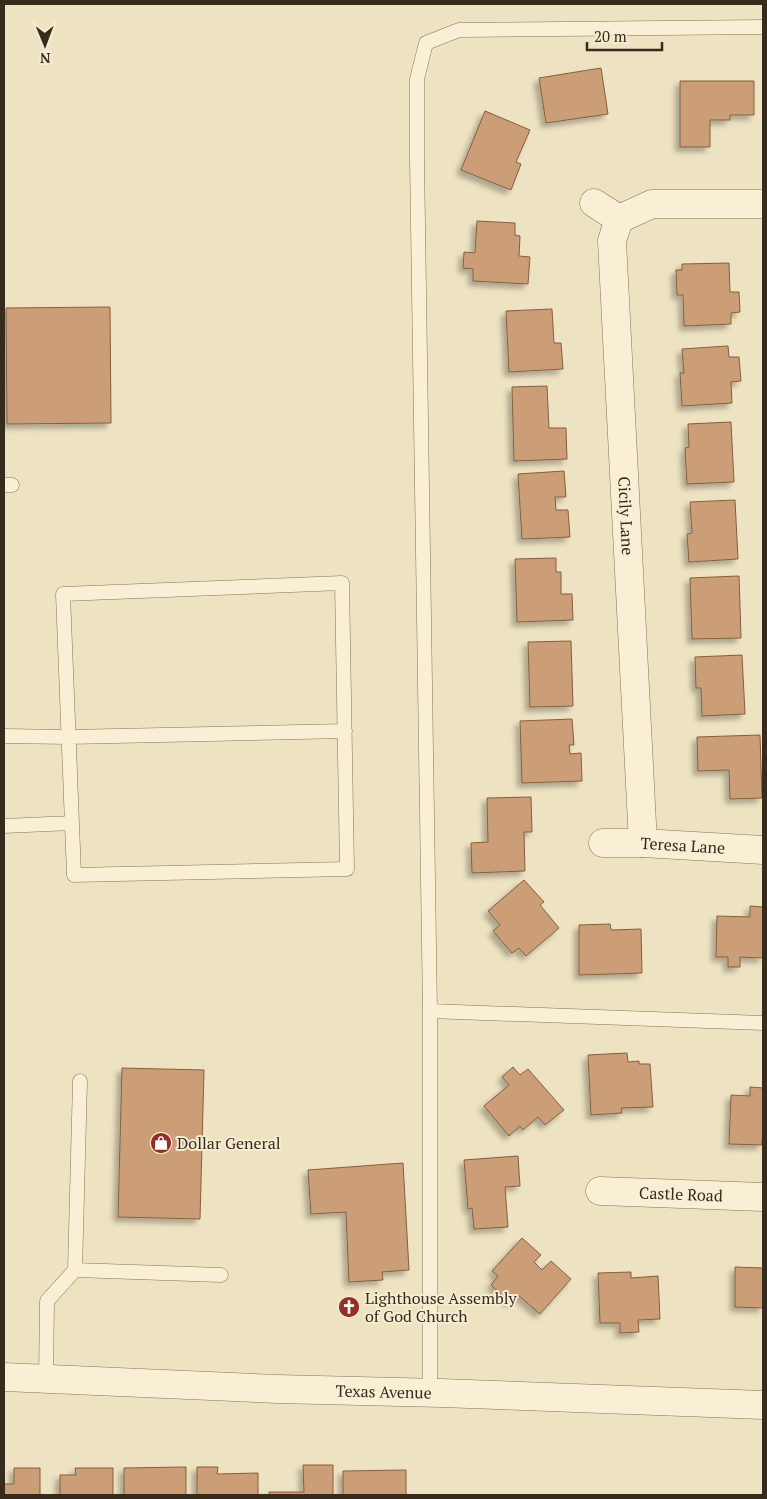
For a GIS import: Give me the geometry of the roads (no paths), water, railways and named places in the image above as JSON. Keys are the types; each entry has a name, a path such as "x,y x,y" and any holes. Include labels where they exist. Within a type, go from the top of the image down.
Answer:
{"street":[{"path":"594,203 619,219 652,204 763,204"},
{"name":"Cicily Lane","path":"619,219 612,241 643,843"},
{"name":"Teresa Lane","path":"603,843 643,843 763,850"},
{"name":"Castle Road","path":"600,1191 763,1197"},
{"name":"Texas Avenue","path":"4,1377 277,1389 430,1392 763,1405"}],"lane":[{"path":"430,1392 430,1011 417,79 426,43 459,30 763,27"},
{"path":"342,582 345,731 347,869 74,875 63,594 342,582"},
{"path":"4,736 68,737 345,731"},
{"path":"4,826 72,824"},
{"path":"430,1011 763,1024"},
{"path":"46,1379 47,1301 75,1270 80,1081"},
{"path":"75,1270 220,1275"}],"place":[{"name":"Dollar General","path":"161,1143"},
{"name":"Lighthouse Assembly of God Church","path":"349,1307"}]}
